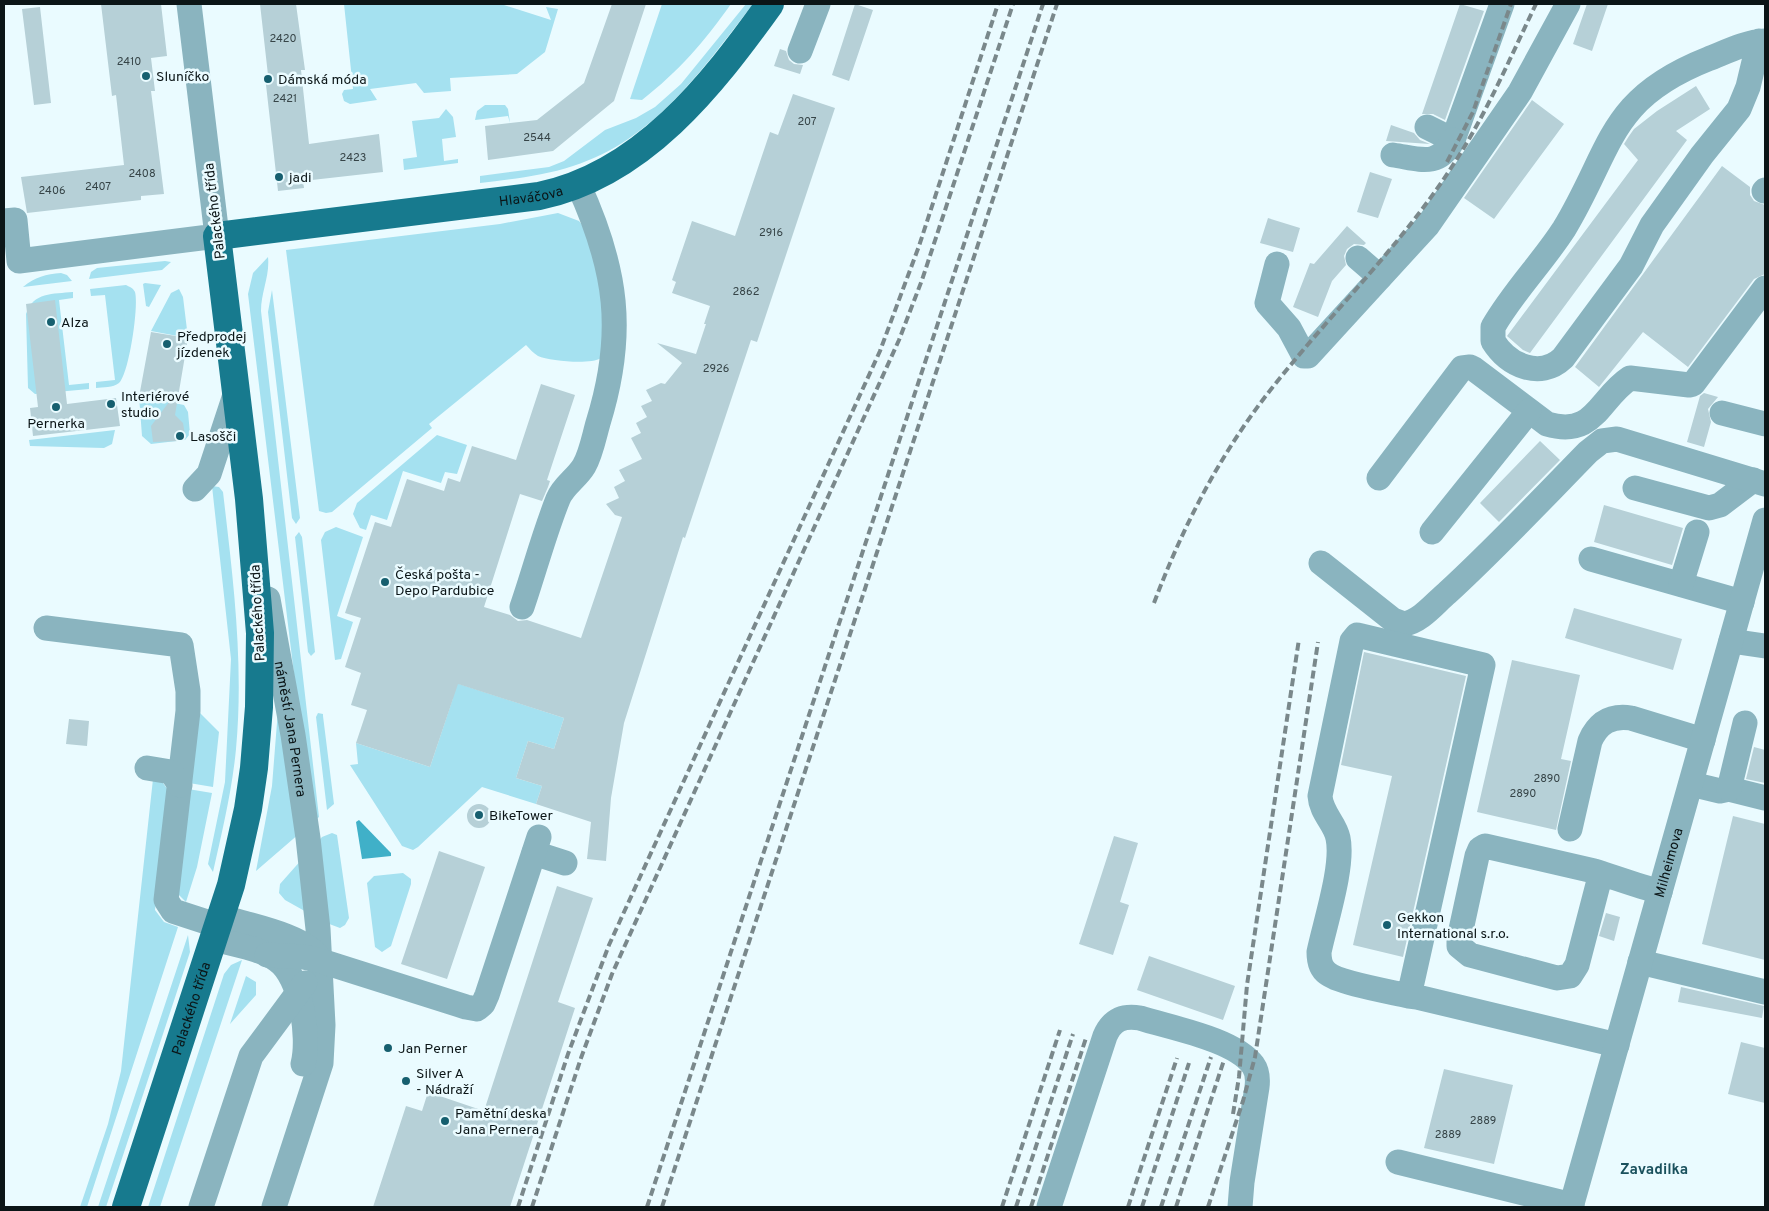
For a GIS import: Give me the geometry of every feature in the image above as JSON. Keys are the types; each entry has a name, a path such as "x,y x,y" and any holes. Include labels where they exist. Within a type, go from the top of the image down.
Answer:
{"main road":[{"name":"Hlaváčova","path":"217,236 539,196 578,184 621,162 670,124 700,92 770,4"},
{"name":"Palackého třída","path":"126,1207 218,928 237,861 248,809 259,707 260,633 249,500 217,236"}],"street":[{"name":"Palackého třída","path":"189,4 217,236"},
{"path":"800,51 818,4"},
{"path":"1393,156 1433,159 1446,152 1502,4"},
{"path":"1277,264 1267,303 1289,328 1306,356 1313,352 1428,225 1525,84 1568,4"},
{"path":"1762,41 1739,109 1702,155 1652,225 1631,266 1563,358 1551,367 1540,370 1524,368 1513,361 1493,341 1492,327 1564,228 1620,120 1637,102 1666,79 1697,63 1745,44 1762,41"},
{"path":"1426,127 1451,143 1472,161"},
{"path":"522,607 558,497 584,466 607,395 615,338 611,283 606,254 596,224 578,184"},
{"path":"4,221 15,220 14,263 217,236"},
{"path":"1358,258 1380,277"},
{"path":"1379,478 1458,372 1466,367 1474,369 1547,424 1557,427 1576,426 1584,423 1594,415 1630,378 1693,384 1765,288"},
{"path":"195,488 209,474 236,392"},
{"path":"1432,532 1529,411"},
{"path":"1722,413 1765,424"},
{"path":"1321,563 1393,620 1404,624 1416,620 1478,564 1588,452 1607,439 1617,439 1759,482"},
{"path":"1635,488 1709,508 1720,505 1759,482"},
{"name":"náměstí Jana Pernera","path":"249,500 295,744 321,961 322,1055 274,1207"},
{"path":"1681,584 1696,532"},
{"name":"Milheimova","path":"1571,1206 1742,602 1763,536"},
{"path":"1591,559 1742,602"},
{"path":"46,628 181,645 188,691 188,711 166,886 167,904 177,913 218,928 279,961 286,968 297,993 306,1030 304,1062 257,1207"},
{"path":"1409,996 1483,665 1357,635 1352,641 1320,796 1322,808 1336,830 1340,846 1319,959 1323,969 1333,977 1409,996 1617,1045"},
{"path":"1731,641 1765,646"},
{"path":"1710,715 1755,726 1729,789"},
{"path":"1570,830 1590,741 1594,733 1605,721 1622,716 1703,740"},
{"path":"148,768 171,772 180,785"},
{"path":"1691,784 1720,791 1729,789 1765,798"},
{"path":"267,955 304,957 321,961 476,1009 480,1007 487,996 536,845 565,863"},
{"path":"1601,873 1576,968 1570,976 1557,978 1470,955 1461,950 1459,939 1477,856 1482,847 1494,846 1601,873 1660,892"},
{"path":"218,928 301,943 314,952 321,961"},
{"path":"201,1207 252,1056 321,961"},
{"path":"1640,962 1765,992"},
{"path":"1049,1207 1105,1036 1112,1023 1126,1017 1140,1018 1225,1044 1241,1053 1253,1065 1258,1077 1257,1088 1242,1182 1240,1207"},
{"path":"1398,1162 1571,1206"}],"shaded area":[{"path":"344,4 501,4 551,20 546,7 558,9 545,52 517,74 450,78 451,91 424,93 416,83 370,89 377,100 350,104 344,101 342,94 344,90 353,89"},
{"path":"662,4 731,4 701,43 668,78 642,100 630,99"},
{"path":"746,4 753,4 696,77 653,120 629,139 602,154 573,166 527,177 480,183 480,176 549,167 564,161 605,130 636,118 655,107 681,84"},
{"path":"485,105 505,105 508,109 510,123 508,116 475,120 477,111"},
{"path":"446,109 453,117 456,137 442,139 444,161 458,159 458,163 404,170 403,159 417,157 412,121 439,118"},
{"path":"558,213 579,221 591,236 606,328 601,358 579,362 551,359 538,356 526,345 429,424 432,428 332,512 319,511 286,250 500,224"},
{"path":"268,257 268,271 261,311 319,817 312,823 248,294 253,273"},
{"path":"171,262 162,270 89,279 91,272 97,268"},
{"path":"61,273 67,275 72,281 23,287 41,277"},
{"path":"143,284 161,285 149,307 146,306"},
{"path":"126,285 135,292 136,300 130,354 123,377 117,385 96,388 96,382 115,380 105,295 91,296 90,289"},
{"path":"179,289 183,297 188,338 151,331 171,293"},
{"path":"272,290 300,518 296,524 292,518 268,312"},
{"path":"73,292 73,298 59,300 69,385 89,383 89,389 35,394 28,388 26,314 33,302 39,298 51,294"},
{"path":"139,396 184,405 188,412 190,434 185,440 151,444 142,436"},
{"path":"115,430 112,444 104,448 30,446 29,440"},
{"path":"437,435 467,445 457,474 445,472 441,483 403,471 387,520 371,515 366,530 360,528 353,514 357,503"},
{"path":"212,486 219,487 223,492 236,620 239,685 236,749 232,780 213,872 208,864 225,782 231,659"},
{"path":"336,527 363,537 337,616 353,622 341,659 335,660 321,540 325,532"},
{"path":"299,532 302,537 315,652 311,656 308,652 295,537"},
{"path":"453,682 564,718 554,749 528,741 516,778 542,786 536,804 482,787 413,850 402,846 350,765 358,764 356,743 430,767 453,698"},
{"path":"196,709 219,732 213,787 189,783"},
{"path":"278,710 300,833 256,871 272,786"},
{"path":"318,713 323,714 334,804 327,810 316,717"},
{"path":"153,779 163,783 168,790 155,910 164,922 178,927 87,1207 80,1207 108,1124 121,1071"},
{"path":"188,789 212,793 197,867 186,902 177,893"},
{"path":"359,820 391,853 391,856 362,859 356,822"},
{"path":"332,833 337,835 349,918 345,925 340,928 324,922 315,845 322,837"},
{"path":"303,858 310,914 285,900 279,893 280,884"},
{"path":"403,873 411,879 411,884 391,946 382,952 375,947 367,883 374,876"},
{"path":"188,935 190,952 106,1207 98,1207"},
{"path":"242,960 160,1207 148,1207 224,974 231,965"},
{"path":"246,976 256,982 256,995 230,1024"}],"building":[{"path":"101,4 161,4 167,56 151,58 155,91 151,91 164,194 141,196 141,200 27,213 21,177 124,165 116,95 112,96"},
{"path":"260,4 296,4 305,70 301,70 309,144 379,134 383,172 303,181 304,188 278,191 265,76 268,75"},
{"path":"612,4 646,4 614,101 553,151 488,160 485,126 537,120 584,83"},
{"path":"855,4 873,10 849,81 832,75"},
{"path":"1460,4 1484,11 1445,120 1433,114 1422,114"},
{"path":"1587,4 1608,4 1592,51 1573,44"},
{"path":"40,7 51,103 34,105 22,9"},
{"path":"780,49 786,51 789,60 794,64 803,65 800,74 774,66"},
{"path":"1696,86 1710,109 1676,131 1687,140 1530,353 1523,350 1507,336 1638,160 1624,144 1629,136 1634,129 1657,111"},
{"path":"793,94 835,108 757,342 751,340 685,538 683,537 624,723 611,798 606,861 587,859 591,822 536,804 542,786 516,778 528,741 554,749 564,718 458,684 430,767 356,743 367,710 351,705 361,673 345,667 361,618 345,613 375,522 391,527 407,479 444,491 448,478 460,482 472,446 516,460 541,384 575,395 547,480 550,481 542,501 520,494 484,607 510,615 518,621 527,620 581,638 622,517 615,515 606,504 619,498 614,487 625,481 619,470 642,459 631,438 641,433 636,423 647,417 641,406 652,401 646,390 661,383 665,384 682,363 657,343 696,354 706,324 704,324 710,306 672,293 676,282 672,280 692,221 735,236 770,132 778,135"},
{"path":"1532,100 1564,124 1494,219 1464,198"},
{"path":"1391,125 1414,133 1420,140 1430,144 1386,141"},
{"path":"1722,166 1750,187 1750,195 1754,201 1765,205 1765,274 1754,279 1688,367 1643,332 1599,387 1575,367"},
{"path":"1370,172 1392,179 1378,218 1357,212"},
{"path":"1268,218 1300,228 1293,252 1260,243"},
{"path":"1347,226 1366,243 1364,245 1354,244 1347,249 1344,256 1346,265 1332,281 1318,317 1293,307 1310,263 1314,264"},
{"path":"55,300 67,404 116,398 120,426 33,436 30,408 38,407 26,304"},
{"path":"151,332 188,338 175,415 183,423 185,435 179,441 153,442 151,426 169,402 139,397"},
{"path":"1704,393 1718,397 1708,409 1711,422 1704,447 1687,442 1700,396"},
{"path":"1540,441 1560,460 1499,522 1480,503"},
{"path":"1604,505 1683,528 1672,565 1594,542"},
{"path":"1574,608 1682,639 1673,670 1565,638"},
{"path":"1364,652 1466,676 1403,957 1353,945 1392,776 1341,765"},
{"path":"1512,660 1580,675 1561,759 1571,761 1556,830 1477,812"},
{"path":"69,719 89,721 87,746 66,744"},
{"path":"1754,747 1765,750 1765,783 1746,779"},
{"name":"BikeTower","path":"479,804 484,805 490,811 490,821 484,827 479,828 474,827 468,821 467,816 468,811 474,805"},
{"path":"1733,816 1765,824 1765,960 1702,944"},
{"path":"1114,836 1138,843 1120,902 1129,905 1113,955 1079,944"},
{"path":"439,851 485,867 447,979 401,964"},
{"path":"557,886 593,898 558,1002 575,1008 510,1207 373,1207 406,1106 422,1111 428,1092 484,1111"},
{"path":"1606,913 1620,917 1614,941 1599,936"},
{"path":"1149,956 1235,986 1223,1020 1137,990"},
{"path":"1681,987 1764,1006 1762,1018 1678,1002"},
{"path":"1741,1042 1765,1048 1765,1103 1728,1094"},
{"path":"1444,1069 1513,1085 1494,1164 1424,1148"}],"railway":[{"path":"518,1207 568,1054 609,945 880,351 919,246 998,4"},
{"path":"532,1207 581,1058 612,974 899,340 922,280 1013,4"},
{"path":"647,1207 1043,4"},
{"path":"662,1207 1057,4"},
{"path":"1447,162 1473,112 1511,4"},
{"path":"1154,603 1177,546 1205,491 1236,438 1272,388 1433,195 1476,126 1536,4"},
{"path":"1233,1114 1239,1077 1247,985 1299,639"},
{"path":"1208,1207 1243,1101 1255,1057 1318,642"},
{"path":"1002,1207 1060,1030"},
{"path":"1016,1207 1073,1034"},
{"path":"1031,1207 1086,1038"},
{"path":"1161,1207 1211,1057"},
{"path":"1128,1207 1177,1058"},
{"path":"1176,1207 1224,1060"},
{"path":"1142,1207 1189,1063"}],"place":[{"name":"Sluníčko","path":"146,76"},
{"name":"Dámská móda","path":"268,79"},
{"name":"jadi","path":"279,177"},
{"name":"Alza","path":"51,322"},
{"name":"Předprodej jízdenek","path":"167,344"},
{"name":"Interiérové studio","path":"111,404"},
{"name":"Pernerka","path":"56,407"},
{"name":"Lasošči","path":"180,436"},
{"name":"Česká pošta - Depo Pardubice","path":"385,582"},
{"name":"BikeTower","path":"479,815"},
{"name":"Gekkon International s.r.o.","path":"1387,925"},
{"name":"Jan Perner","path":"388,1048"},
{"name":"Silver A - Nádraží","path":"406,1081"},
{"name":"Pamětní deska Jana Pernera","path":"445,1121"}],"district":[{"name":"Zavadilka","path":"1654,1169"}]}
